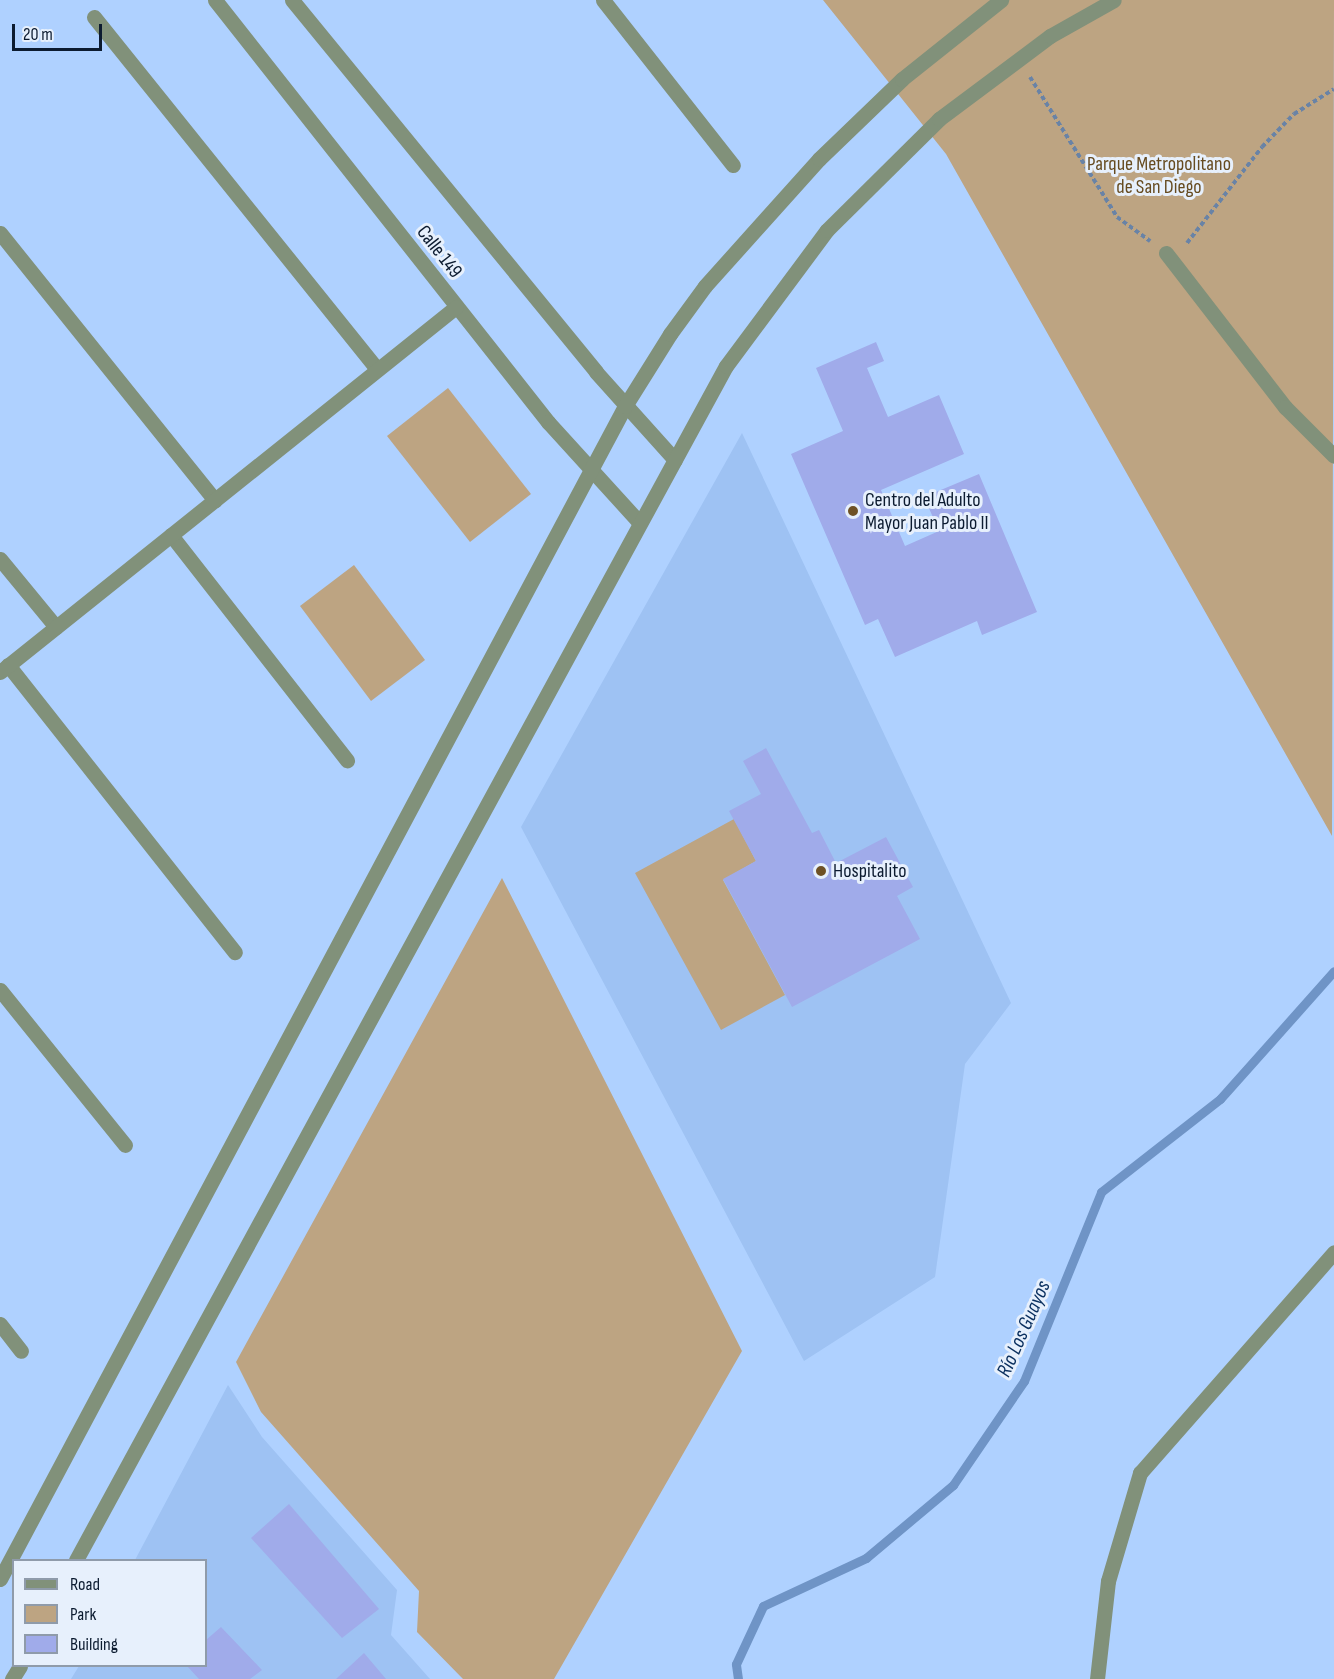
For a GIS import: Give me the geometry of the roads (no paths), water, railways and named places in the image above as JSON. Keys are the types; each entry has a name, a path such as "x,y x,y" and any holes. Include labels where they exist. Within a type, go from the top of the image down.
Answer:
{"street":[{"name":"Calle 149","path":"215,0 456,307 592,474 639,522"},
{"path":"292,0 625,406 675,460"},
{"path":"603,0 733,165"},
{"path":"0,1579 592,474 625,406 705,286 767,213 902,79 1001,0"},
{"path":"77,1559 639,522 726,366 826,230 939,119 1050,36 1114,0"},
{"path":"94,17 377,369"},
{"path":"0,233 215,500"},
{"path":"1166,253 1285,407 1334,456"},
{"path":"235,952 4,668 456,307"},
{"path":"171,535 347,760"},
{"path":"0,559 56,627"},
{"path":"0,990 125,1145"},
{"path":"1097,1679 1108,1581 1140,1473 1334,1252"},
{"path":"0,1324 21,1351"}],"waterway":[{"name":"Río Los Guayos","path":"738,1679 736,1664 763,1606 866,1558 953,1485 1024,1381 1101,1192 1220,1099 1334,971"}],"place":[{"name":"Centro del Adulto Mayor Juan Pablo II","path":"853,511"},
{"name":"Hospitalito","path":"821,871"}],"park label":[{"name":"Parque Metropolitano de San Diego","path":"1159,176"}]}
